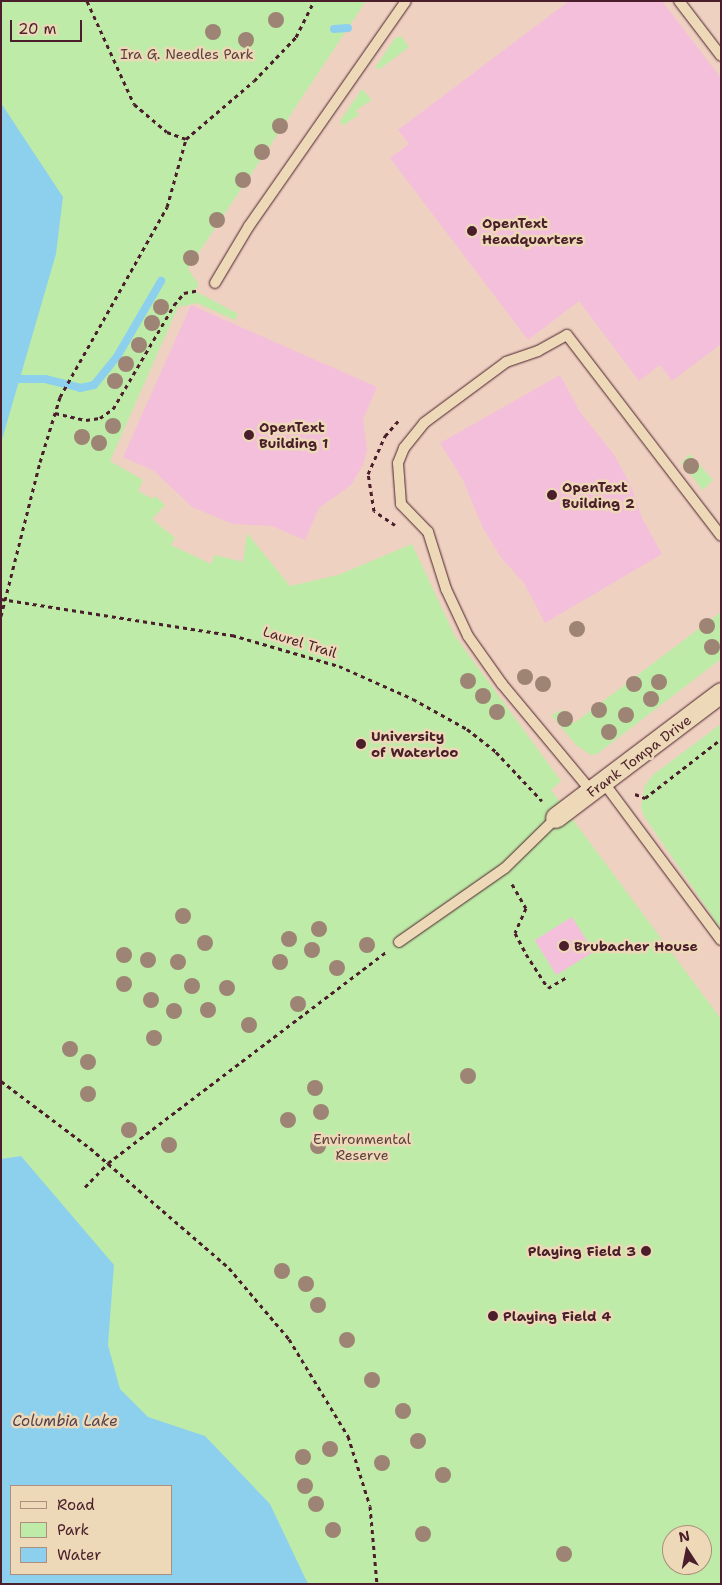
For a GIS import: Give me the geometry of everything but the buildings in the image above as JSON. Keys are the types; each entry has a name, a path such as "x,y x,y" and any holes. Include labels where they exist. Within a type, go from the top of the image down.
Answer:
{"street":[{"name":"Frank Tompa Drive","path":"556,818 721,693"}],"lane":[{"path":"215,283 250,226 406,1"},
{"path":"679,1 721,56"},
{"path":"721,536 568,334 538,351 506,362 424,423 404,448 398,463 401,504 428,532 446,588 468,636 502,684 598,788 721,940"},
{"path":"399,942 505,868 556,818"}],"path":[{"path":"87,1 134,104 167,132 186,139"},
{"path":"1,616 60,398 73,370 167,207 186,139 254,81 296,37 314,1"},
{"path":"55,413 86,420 100,418 113,408 179,299 192,290 207,294"},
{"name":"Laurel Trail","path":"1,599 232,635 339,666 413,699 468,729 522,777 556,818"},
{"path":"598,788 645,798 721,739"},
{"path":"505,868 526,908 515,933 526,954 548,988 567,977"},
{"path":"85,1187 108,1163 399,942"},
{"path":"1,1081 108,1163 229,1268 290,1339 318,1382 348,1436 370,1506 377,1584"}],"shaded area":[{"name":"Environmental Reserve","path":"1,1 721,1 721,1584 1,1584"}],"green space":[{"name":"Environmental Reserve","path":"1,1 366,1 188,269 199,285 192,293 197,292 238,314 235,320 197,303 178,307 110,461 143,480 138,491 153,499 155,496 165,505 152,519 175,538 171,545 211,564 215,555 243,562 247,533 290,586 338,575 412,544 455,636 561,781 551,790 721,1019 721,1584 1,1584"},
{"path":"401,36 409,47 380,69 375,68 395,38"},
{"path":"362,89 372,100 356,110 359,115 342,126 340,121"},
{"path":"690,454 713,480 703,490 681,463"},
{"path":"721,612 721,659 597,754 591,755 576,745 551,715 562,710 574,723"},
{"path":"721,724 721,929 644,816 641,807 645,785 654,774"}],"water":[{"path":"1,103 63,197 56,254 1,443"},
{"name":"Columbia Lake","path":"21,1156 114,1265 108,1345 120,1389 148,1417 205,1436 270,1504 308,1584 1,1584 1,1159"}],"waterway":[{"path":"334,29 348,28"},
{"path":"20,379 45,379 80,388 94,385 118,355 161,281"}],"place":[{"name":"OpenText Headquarters","path":"472,231"},
{"name":"OpenText Building 1","path":"249,435"},
{"name":"OpenText Building 2","path":"552,495"},
{"name":"University of Waterloo","path":"361,744"},
{"name":"Brubacher House","path":"564,946"},
{"name":"Playing Field 3","path":"646,1251"},
{"name":"Playing Field 4","path":"493,1316"}],"park label":[{"name":"Ira G. Needles Park","path":"187,54"}]}
